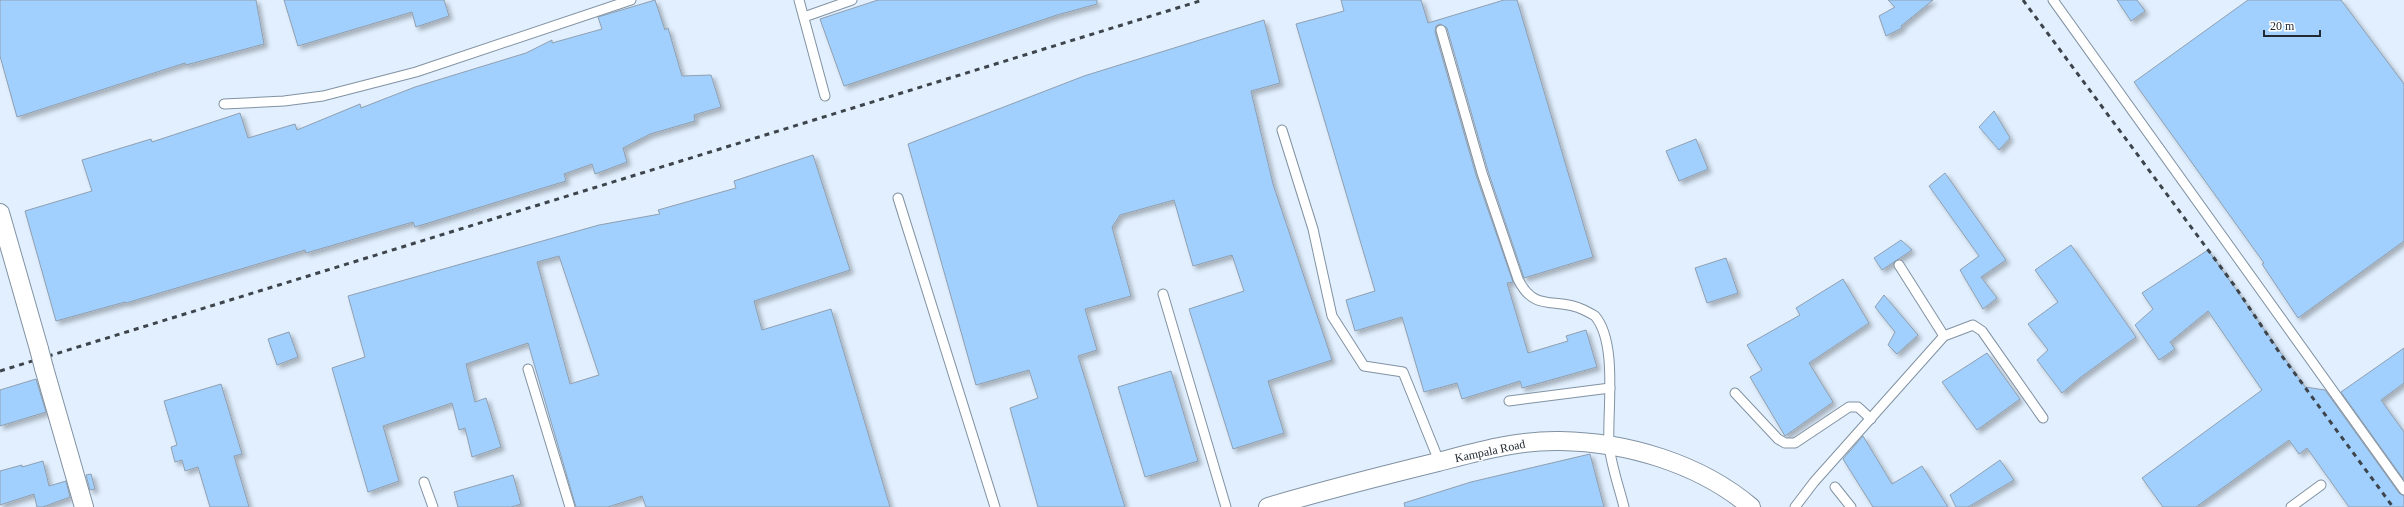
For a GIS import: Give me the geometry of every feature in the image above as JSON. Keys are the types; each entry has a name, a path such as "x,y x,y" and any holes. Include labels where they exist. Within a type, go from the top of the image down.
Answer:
{"street":[{"path":"0,213 84,507"},
{"name":"Kampala Road","path":"1268,507 1340,486 1439,461 1519,443 1559,441 1609,446 1648,454 1678,465 1710,481 1751,507"}],"lane":[{"path":"224,104 284,101 323,96 416,72 631,0"},
{"path":"799,0 825,96"},
{"path":"804,17 852,0"},
{"path":"2052,0 2404,490"},
{"path":"1441,30 1482,173 1518,278 1524,291 1530,297 1549,303 1574,305 1594,316 1602,329 1610,368 1609,446 1624,507"},
{"path":"1282,130 1313,229 1332,316 1364,366 1403,372 1439,461"},
{"path":"898,198 995,507"},
{"path":"1899,265 1944,336"},
{"path":"1162,294 1226,507"},
{"path":"1795,507 1814,482 1871,419 1918,362 1944,336 1973,325 1982,331 2043,418"},
{"path":"528,368 570,507"},
{"path":"1509,401 1610,388"},
{"path":"1735,393 1785,443 1795,443 1849,407 1858,407 1871,419"},
{"path":"424,482 433,507"},
{"path":"2291,507 2321,485"},
{"path":"1835,487 1852,507"}],"shaded area":[{"path":"0,0 2404,0 2404,507 0,507"}],"building":[{"path":"0,0 256,0 264,44 186,65 185,63 17,117 0,56"},
{"path":"284,0 444,0 449,16 416,27 412,12 298,46"},
{"path":"655,0 665,30 668,28 682,76 711,75 721,107 694,115 695,121 650,134 623,148 627,162 595,174 592,164 564,174 566,181 415,227 413,222 306,253 305,250 126,303 125,302 56,321 25,211 92,191 82,160 151,139 152,142 240,113 248,138 295,124 297,130 360,104 361,108 415,87 526,53 552,40 552,43 602,29 598,17"},
{"path":"878,0 1097,0 1097,4 1057,15 844,86 820,19"},
{"path":"1341,0 1421,0 1428,23 1504,0 1517,0 1593,257 1524,278 1488,171 1447,28 1440,24 1436,26 1435,32 1476,175 1513,282 1507,283 1528,353 1568,341 1566,336 1586,330 1597,367 1522,388 1520,381 1462,399 1457,383 1424,392 1402,317 1355,331 1346,300 1375,291 1296,24 1344,11"},
{"path":"1888,0 1933,0 1901,26 1902,28 1886,36 1879,16 1895,7"},
{"path":"2117,0 2137,0 2145,11 2131,21"},
{"path":"2248,0 2341,0 2404,84 2404,241 2298,318 2262,264 2264,263 2134,82"},
{"path":"1264,20 1280,83 1251,91 1273,184 1332,360 1268,381 1284,433 1233,449 1189,309 1244,291 1232,255 1193,266 1174,200 1120,215 1112,227 1131,296 1085,309 1097,350 1078,356 1125,507 1038,507 1010,408 1038,398 1029,370 976,385 908,144 1084,76"},
{"path":"1994,111 2010,138 1999,150 1979,127"},
{"path":"1696,139 1708,169 1679,181 1666,151"},
{"path":"813,155 850,270 754,301 762,330 831,309 890,507 646,507 642,496 608,507 576,507 528,343 466,364 475,402 486,398 501,447 472,457 465,428 459,430 452,403 383,426 399,481 368,492 332,368 365,357 348,296 599,225 660,214 658,210 736,188 734,181","holes":["559,256 599,375 570,384 537,262"]},
{"path":"1945,173 2006,260 1981,277 1997,298 1983,309 1960,270 1979,256 1929,186"},
{"path":"1901,240 1912,250 1882,270 1874,258"},
{"path":"2071,245 2136,337 2081,377 2062,393 2037,360 2048,350 2028,324 2058,302 2035,270"},
{"path":"2208,250 2305,387 2325,390 2399,493 2404,496 2404,507 2349,507 2307,448 2299,454 2289,440 2196,507 2163,507 2142,478 2262,390 2208,311 2170,342 2175,349 2159,360 2135,325 2153,309 2142,293"},
{"path":"1726,258 1738,293 1707,303 1695,268"},
{"path":"1843,279 1869,323 1809,363 1833,402 1785,436 1750,377 1762,370 1747,345 1800,315 1796,308"},
{"path":"1884,295 1918,335 1897,354 1888,345 1895,332 1875,307"},
{"path":"289,332 298,357 277,365 268,339"},
{"path":"2404,348 2404,383 2381,400 2404,432 2404,480 2341,392"},
{"path":"1987,353 2020,399 1977,430 1942,382"},
{"path":"1171,371 1198,461 1145,477 1118,387"},
{"path":"36,379 46,412 0,426 0,390"},
{"path":"221,384 242,454 234,456 249,507 210,507 198,467 185,471 182,460 175,462 171,447 177,445 164,401"},
{"path":"1863,436 1892,484 1922,466 1948,507 1873,507 1843,459"},
{"path":"1590,454 1604,507 1405,507 1404,503 1471,482"},
{"path":"2000,460 2014,480 1968,507 1956,507 1950,495"},
{"path":"43,461 49,486 66,481 70,497 43,507 37,507 34,494 0,505 0,471"},
{"path":"91,474 95,489 90,490 86,475"},
{"path":"513,475 521,504 511,507 458,507 454,492"}],"railway":[{"path":"0,371 1203,0"},
{"path":"2023,0 2234,285 2279,352 2393,507"}]}
